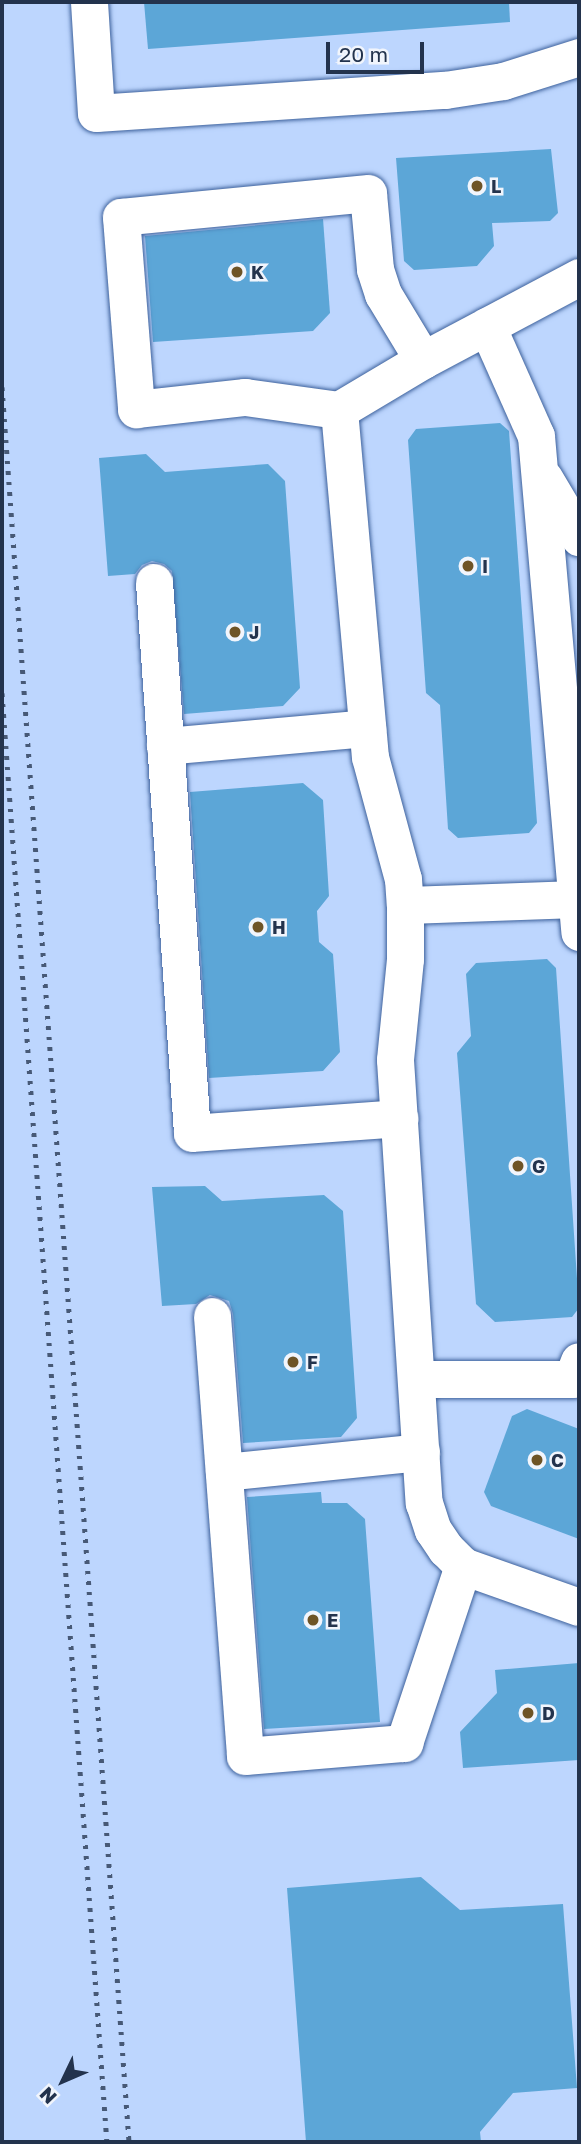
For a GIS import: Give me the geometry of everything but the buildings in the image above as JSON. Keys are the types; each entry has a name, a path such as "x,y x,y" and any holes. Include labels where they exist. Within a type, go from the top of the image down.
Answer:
{"lane":[{"path":"89,2 96,113 445,90 503,80 579,57"},
{"path":"423,360 383,294 375,269 368,193 121,217 135,409 245,397 339,410 423,360 579,277"},
{"path":"405,905 578,910 568,677 536,436 487,326"},
{"path":"339,410 370,757 403,878 405,959 395,1060 424,1503 433,1530 446,1549 463,1566 579,1607"},
{"path":"540,471 579,537"},
{"path":"154,582 192,1133 399,1118"},
{"path":"165,746 367,729"},
{"path":"212,1316 245,1756 404,1743 463,1566"},
{"path":"416,1379 572,1379 579,1361"},
{"path":"224,1472 421,1452"}],"railway":[{"path":"2,387 129,2142"},
{"path":"2,693 107,2142"}],"place":[{"name":"L","path":"477,186"},
{"name":"K","path":"237,272"},
{"name":"I","path":"468,566"},
{"name":"J","path":"235,632"},
{"name":"H","path":"258,927"},
{"name":"G","path":"518,1166"},
{"name":"F","path":"293,1362"},
{"name":"C","path":"537,1460"},
{"name":"E","path":"313,1620"},
{"name":"D","path":"528,1713"}]}
